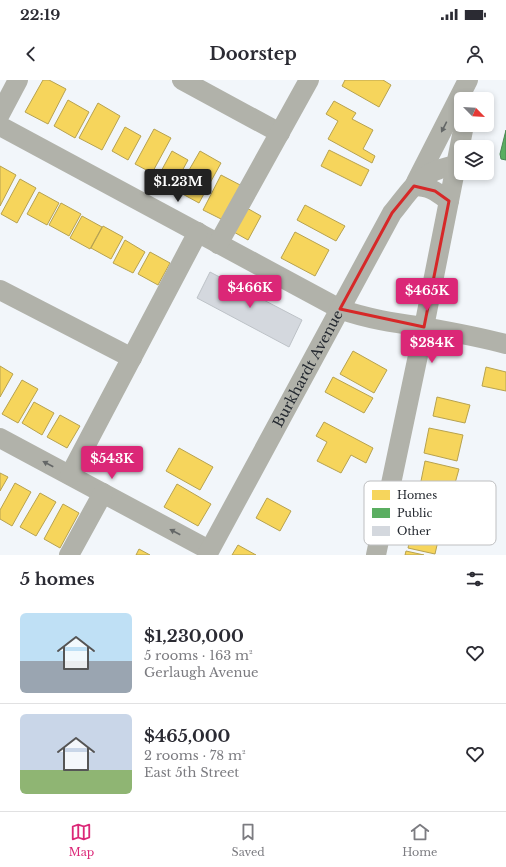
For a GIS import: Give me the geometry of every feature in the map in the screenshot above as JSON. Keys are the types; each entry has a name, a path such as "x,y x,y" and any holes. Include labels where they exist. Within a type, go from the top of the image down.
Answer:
{"street":[{"path":"0,114 18,80"},
{"path":"182,80 280,133"},
{"path":"218,244 309,80"},
{"name":"Burkhardt Avenue","path":"414,186 468,80"},
{"path":"470,92 473,80"},
{"path":"0,126 340,309 355,314 474,336 506,344"},
{"name":"Burkhardt Avenue","path":"208,553 392,213 414,186 427,174 440,168 454,165"},
{"path":"392,481 454,175"},
{"path":"414,186 424,186 435,191 449,201"},
{"path":"70,475 198,232"},
{"path":"0,290 132,358"},
{"path":"0,438 103,493 208,553"},
{"path":"69,555 103,493"},
{"path":"376,555 378,545"}],"highlighted area":[{"path":"414,186 435,191 449,201 424,327 340,309 392,213"}],"building: Homes":[{"path":"43,80 49,80 66,89 48,124 25,112"},
{"path":"345,80 383,80 391,85 379,107 342,86"},
{"path":"68,100 89,112 75,138 54,126"},
{"path":"334,101 356,113 352,119 373,130 363,149 375,156 372,163 328,139 338,121 326,114"},
{"path":"98,103 120,116 102,150 79,138"},
{"path":"125,127 141,136 128,160 112,151"},
{"path":"154,129 171,138 152,173 135,164"},
{"path":"329,150 369,170 361,186 321,166"},
{"path":"172,151 188,160 175,184 159,175"},
{"path":"200,151 221,163 199,203 177,191"},
{"path":"0,166 16,175 0,206"},
{"path":"221,175 244,187 225,221 203,210"},
{"path":"20,179 36,188 17,223 1,214"},
{"path":"39,192 59,203 47,225 27,214"},
{"path":"61,203 81,214 69,236 49,225"},
{"path":"305,205 345,226 336,241 297,220"},
{"path":"245,207 261,216 248,240 232,231"},
{"path":"82,216 102,227 90,249 70,238"},
{"path":"103,226 123,237 111,259 91,248"},
{"path":"295,232 329,250 315,276 281,258"},
{"path":"125,240 145,252 133,273 113,263"},
{"path":"150,252 170,263 158,285 138,274"},
{"path":"353,351 387,370 374,393 340,374"},
{"path":"0,366 13,374 0,397"},
{"path":"486,367 506,372 506,391 482,386"},
{"path":"333,377 373,398 364,413 325,392"},
{"path":"22,380 38,389 18,423 2,414"},
{"path":"437,397 470,405 465,423 433,416"},
{"path":"34,402 54,413 42,435 22,423"},
{"path":"60,415 80,426 67,448 47,437"},
{"path":"324,422 373,448 366,463 351,455 341,473 317,461 327,442 316,436"},
{"path":"429,428 463,435 457,461 424,453"},
{"path":"179,448 213,467 200,490 166,471"},
{"path":"425,461 459,469 456,481 421,481"},
{"path":"0,473 8,477 0,491"},
{"path":"15,483 31,492 12,526 0,519 0,510"},
{"path":"177,484 211,504 198,526 164,507"},
{"path":"40,493 56,502 36,536 20,527"},
{"path":"267,498 291,511 280,531 256,518"},
{"path":"63,504 79,513 60,548 44,539"},
{"path":"238,545 256,555 232,555"},
{"path":"409,545 437,545 435,554 408,548"},
{"path":"139,549 150,555 136,555"},
{"path":"406,551 424,555 405,555"}],"building: Public":[{"path":"506,130 506,160 501,159 500,154"}],"building: Other":[{"path":"210,272 302,320 289,347 197,298"}]}
